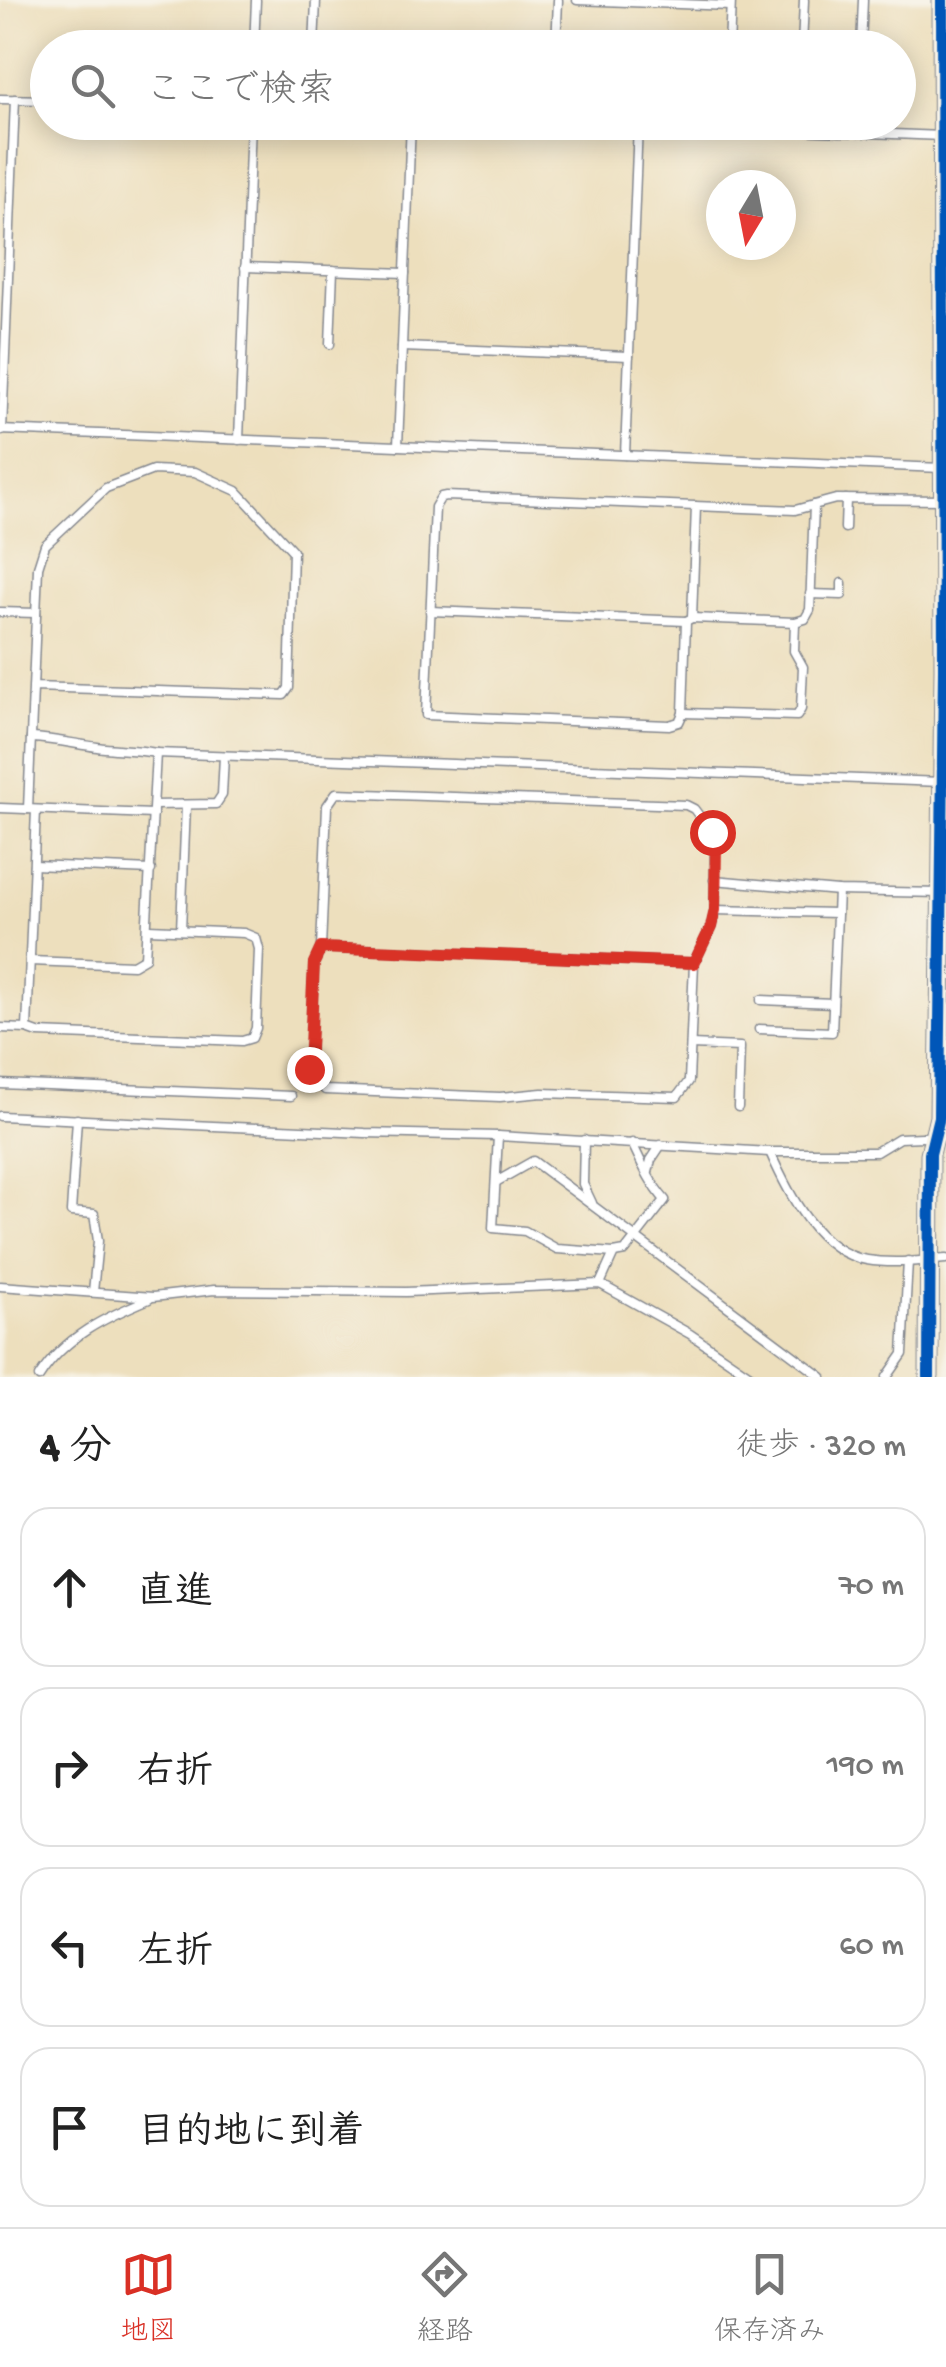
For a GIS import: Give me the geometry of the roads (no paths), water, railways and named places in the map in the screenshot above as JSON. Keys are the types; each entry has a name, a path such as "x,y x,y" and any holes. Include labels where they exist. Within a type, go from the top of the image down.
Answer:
{"street":[{"path":"929,1377 938,1260 943,893 942,0"}],"lane":[{"path":"255,30 256,0"},
{"path":"315,30 316,0"},
{"path":"557,30 558,0"},
{"path":"577,0 730,3 729,30"},
{"path":"803,30 804,0"},
{"path":"862,30 863,0"},
{"path":"0,98 30,99"},
{"path":"15,99 1,430 944,468"},
{"path":"916,133 944,136"},
{"path":"238,440 250,140"},
{"path":"398,446 410,140"},
{"path":"624,455 637,140"},
{"path":"246,266 405,273"},
{"path":"330,344 334,270"},
{"path":"402,347 628,356"},
{"path":"28,1029 34,865 31,738 33,687 36,613 38,566 44,545 106,488 153,470 196,472 237,491 294,554 289,688 284,695 33,687"},
{"path":"696,506 683,713 678,722 426,715 434,507 441,497 696,506 794,510 846,499 944,500"},
{"path":"844,528 846,499"},
{"path":"430,611 795,622 808,614 814,505"},
{"path":"810,594 842,596 842,583"},
{"path":"0,612 36,613"},
{"path":"683,713 797,716 803,667 794,651 795,622"},
{"path":"31,738 156,754 944,782"},
{"path":"30,961 136,964 147,955 156,754"},
{"path":"0,808 154,810 210,806 220,800 224,756"},
{"path":"342,792 688,805 715,837 714,880 711,927 694,963 688,1084 673,1098 325,1090 309,1069 314,963 321,948 327,806 332,796 342,792"},
{"path":"181,930 186,806"},
{"path":"34,865 151,870"},
{"path":"714,880 838,891 943,893"},
{"path":"759,1030 832,1032 838,891"},
{"path":"715,910 837,913"},
{"path":"0,1028 38,1033 250,1040 256,1028 258,940 244,933 149,929"},
{"path":"321,948 694,963"},
{"path":"761,1000 833,1003"},
{"path":"691,1045 740,1047 738,1107"},
{"path":"0,1084 291,1096"},
{"path":"0,1116 584,1140 770,1152 876,1152 899,1138 939,1136"},
{"path":"77,1118 71,1212 94,1214 98,1241 93,1292"},
{"path":"498,1136 494,1228 525,1231 557,1248 614,1253 625,1251 665,1200 650,1182 632,1143"},
{"path":"584,1140 583,1184 592,1204"},
{"path":"648,1172 650,1160 662,1145"},
{"path":"770,1152 788,1192 807,1221 846,1253 865,1260 938,1260"},
{"path":"496,1182 533,1161 822,1377"},
{"path":"600,1284 614,1253"},
{"path":"887,1377 903,1354 908,1261"},
{"path":"0,1286 153,1297 214,1290 406,1292 600,1284 690,1334 753,1377"},
{"path":"39,1377 52,1356 98,1321 153,1297"}]}
